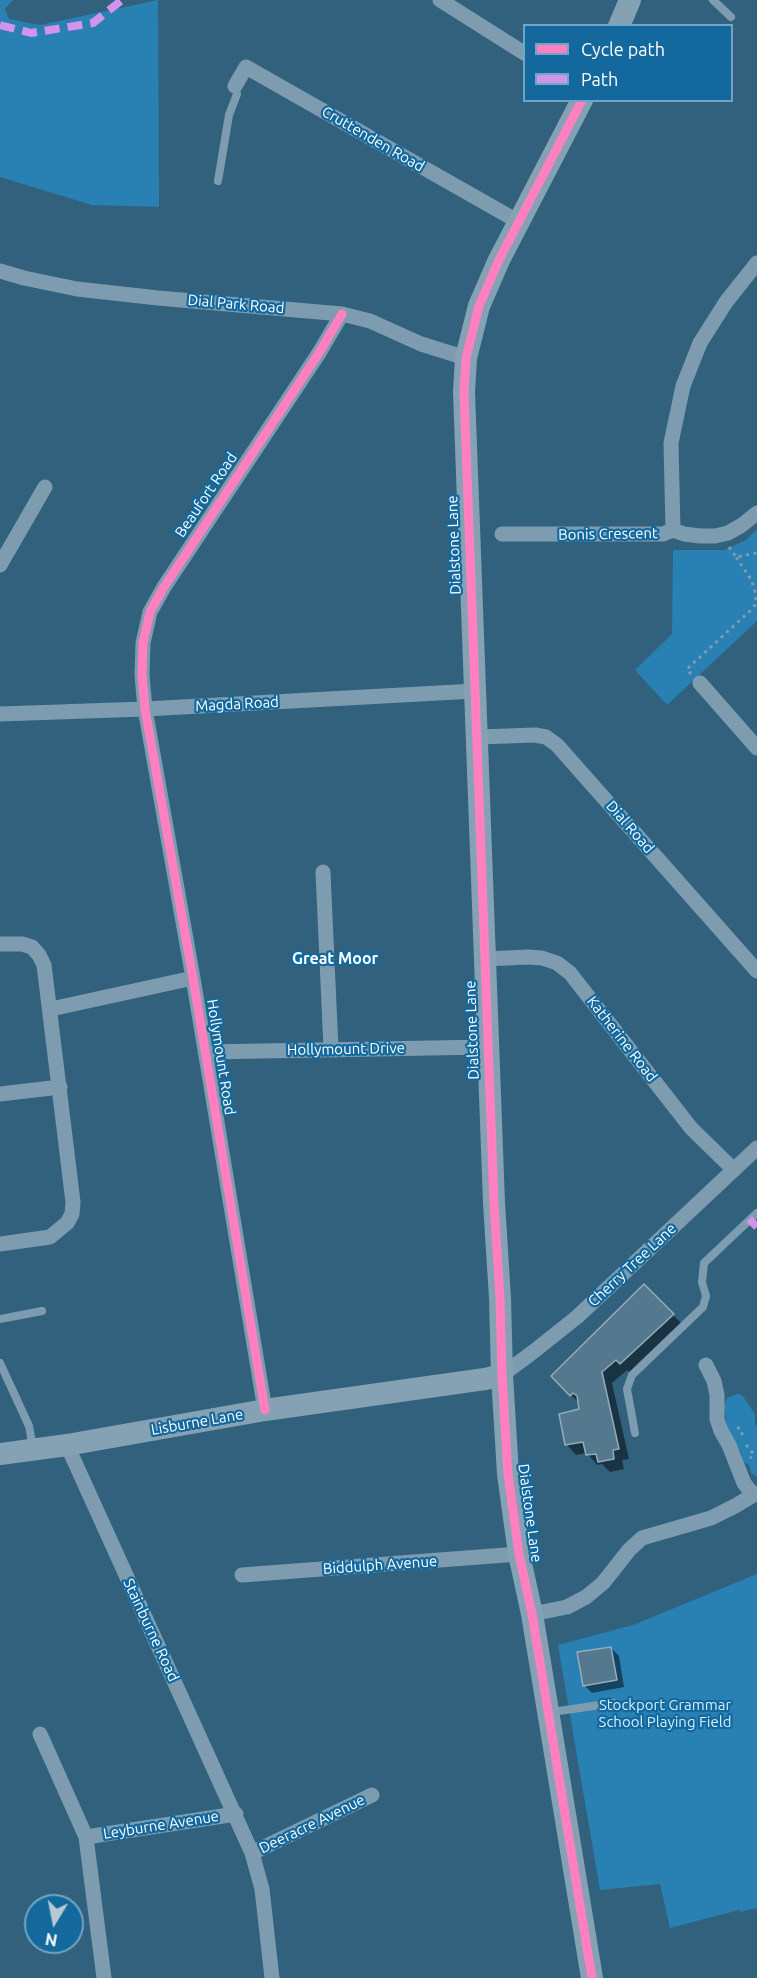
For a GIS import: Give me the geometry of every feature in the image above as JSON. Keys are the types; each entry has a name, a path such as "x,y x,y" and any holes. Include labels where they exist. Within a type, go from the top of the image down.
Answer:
{"street":[{"path":"440,0 523,52"},
{"path":"620,24 630,0"},
{"name":"Cruttenden Road","path":"235,86 246,67 519,222"},
{"name":"Dialstone Lane","path":"581,102 499,260 479,306 466,358 464,392 488,1047 500,1298 501,1375 508,1474 519,1554 532,1614 592,1978"},
{"name":"Bonis Crescent","path":"502,534 663,534 673,530 671,443 683,386 705,335 726,302 757,263"},
{"name":"Dial Park Road","path":"0,271 77,289 342,314 370,321 422,344 466,358"},
{"name":"Beaufort Road","path":"145,709 143,654 150,612 164,587 319,354 342,314"},
{"path":"0,566 45,487"},
{"path":"673,530 684,534 715,536 728,533 757,513"},
{"path":"700,683 757,748"},
{"name":"Magda Road","path":"0,714 145,709 475,691"},
{"name":"Hollymount Road","path":"145,709 193,978 265,1410"},
{"name":"Dial Road","path":"478,737 535,735 546,737 557,745 757,971"},
{"path":"323,872 331,1049"},
{"path":"0,944 22,944 32,947 44,965 73,1202 72,1214 67,1223 50,1237 0,1244"},
{"name":"Katherine Road","path":"485,959 542,958 557,963 570,973 691,1128 734,1170"},
{"path":"51,1009 193,978"},
{"name":"Hollymount Drive","path":"204,1052 488,1047"},
{"path":"0,1094 60,1087"},
{"name":"Cherry Tree Lane","path":"501,1375 577,1317 757,1149"},
{"path":"532,1614 567,1607 586,1597 603,1583 629,1550 642,1538 711,1518 755,1494 744,1483 721,1431 717,1419 717,1395 714,1381 706,1365"},
{"name":"Lisburne Lane","path":"0,1454 67,1445 265,1410 501,1375"},
{"name":"Stainburne Road","path":"67,1445 252,1853 262,1889 273,1978"},
{"name":"Biddulph Avenue","path":"242,1575 519,1554"},
{"name":"Leyburne Avenue","path":"40,1734 86,1837 104,1978"},
{"name":"Deeracre Avenue","path":"252,1853 372,1795"},
{"name":"Leyburne Avenue","path":"86,1837 236,1814"}],"lane":[{"path":"712,0 731,17"},
{"path":"218,181 229,115 237,94 235,86"},
{"path":"635,1433 627,1389 632,1375 703,1307 706,1296 702,1282 704,1263 757,1213"},
{"path":"0,1319 42,1311"},
{"path":"0,1363 29,1426 33,1450"},
{"path":"547,1712 614,1703"}],"path":[{"path":"700,683 687,669 755,605 753,581 729,548 728,533"},
{"path":"736,557 757,553"}],"green space":[{"path":"0,0 13,0 5,9 9,19 40,25 158,0 159,207 92,205 0,177"},
{"path":"757,529 757,621 667,705 635,670 672,634 673,550 725,550 746,540"},
{"path":"737,1394 742,1395 755,1414 757,1477 751,1473 749,1465 742,1461 742,1454 728,1433 724,1406 727,1398"},
{"name":"Stockport Grammar School Playing Field","path":"757,1574 757,1908 740,1912 739,1910 670,1928 660,1884 600,1890 558,1645 633,1625"}],"building":[{"path":"644,1284 674,1314 620,1364 616,1360 602,1372 619,1449 613,1450 614,1459 598,1462 596,1454 586,1455 583,1442 565,1445 559,1414 579,1409 577,1396 573,1393 570,1396 551,1376"},
{"path":"611,1647 617,1680 583,1686 577,1652"}],"marked path":[{"path":"0,25 31,33 93,23 122,0"},
{"path":"749,1219 757,1227"}],"cycle path":[{"path":"581,102 499,260 479,306 466,358 464,392 494,1203 508,1474 519,1554 532,1614 592,1978"},
{"path":"265,1410 193,978 145,709 142,675 143,643 150,612 164,587 319,353 342,314"}],"district":[{"name":"Great Moor","path":"335,959"}]}
